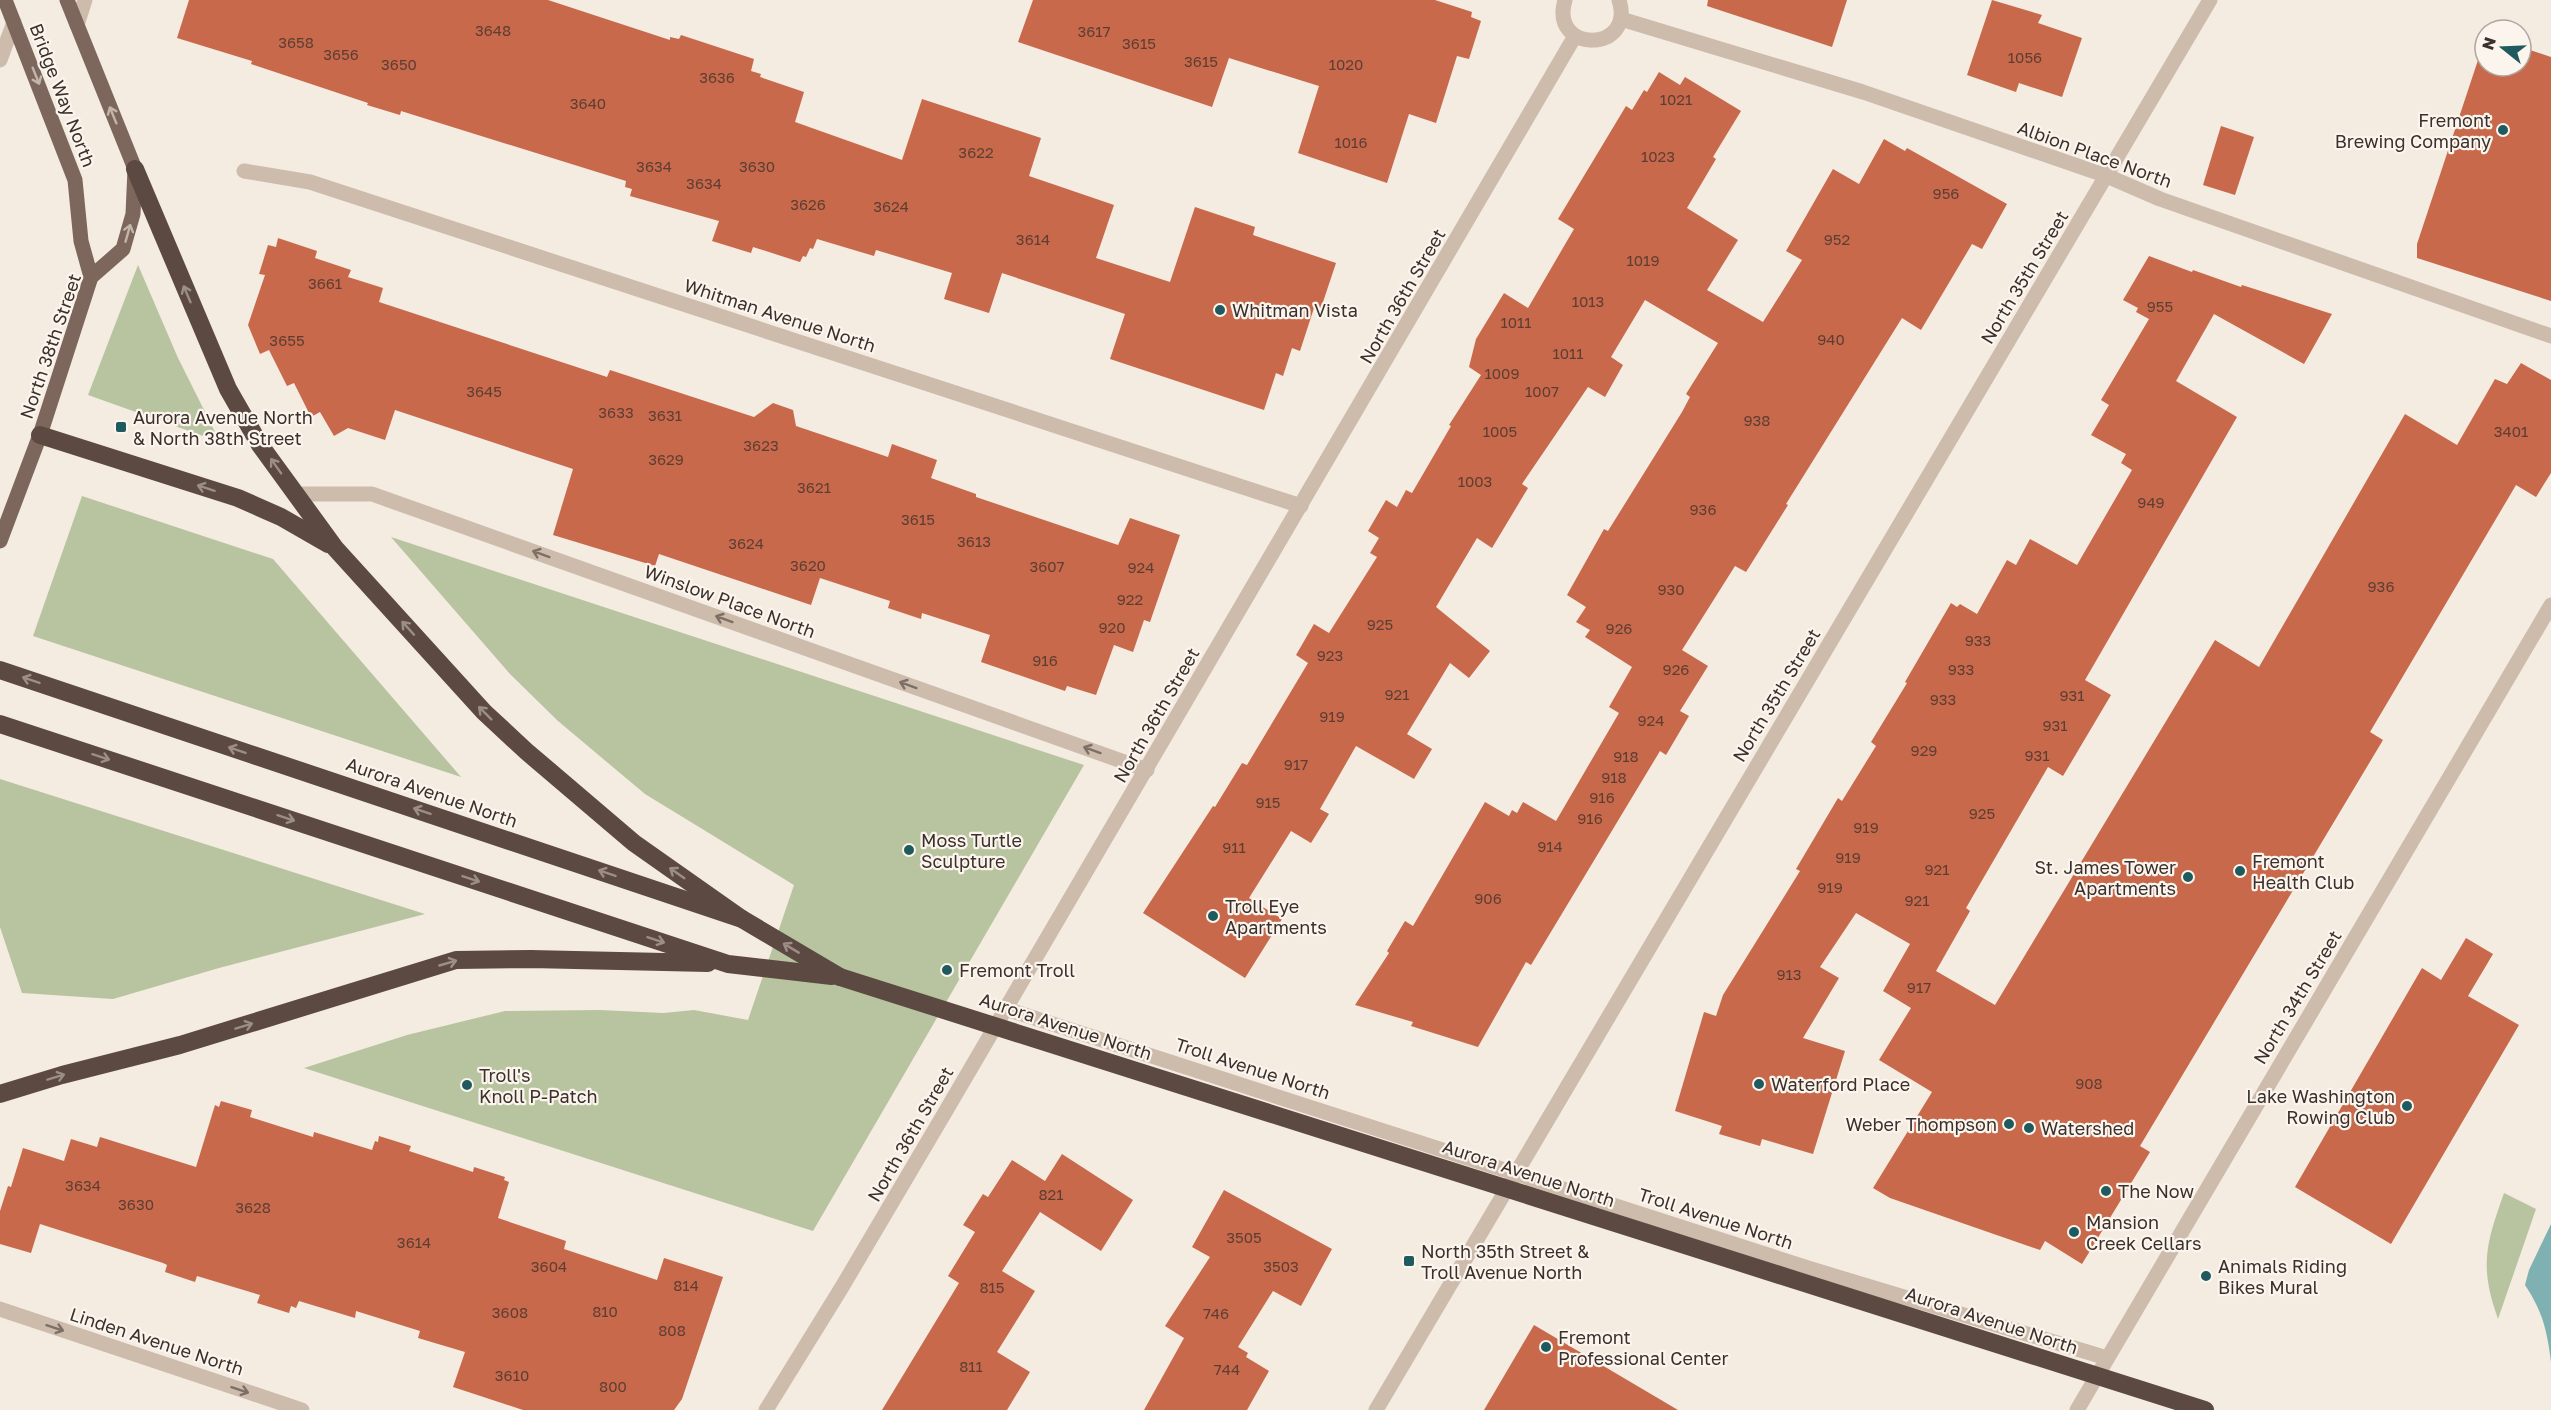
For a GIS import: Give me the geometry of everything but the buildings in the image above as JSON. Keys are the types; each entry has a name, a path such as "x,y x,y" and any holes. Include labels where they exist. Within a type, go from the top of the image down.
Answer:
{"highway":[{"path":"135,169 228,389 261,445 335,548 484,712 526,751 634,843 742,919"},
{"path":"40,435 238,498 281,517 335,548"},
{"name":"Aurora Avenue North","path":"0,670 742,919 840,977"},
{"name":"Aurora Avenue North","path":"0,724 728,964 840,977 2205,1410"},
{"path":"0,1094 62,1075 180,1045 456,960 563,959 728,964"}],"main road":[{"name":"Bridge Way North","path":"5,0 75,180 81,241 91,277"},
{"path":"67,0 135,169"},
{"name":"North 38th Street","path":"0,541 40,435 91,277 123,249 134,213 135,169"}],"street":[{"path":"77,25 85,0"},
{"path":"1563,1 1565,22 1575,36 1593,41 1611,35 1621,19 1619,0"},
{"name":"North 35th Street","path":"1376,1410 2210,0"},
{"name":"Albion Place North","path":"1621,19 1863,92 2106,176 2160,199 2551,336"},
{"path":"0,60 14,22"},
{"name":"North 36th Street","path":"766,1410 848,1277 1147,770 1575,36"},
{"name":"Whitman Avenue North","path":"244,171 310,182 1301,506"},
{"name":"Winslow Place North","path":"295,494 372,494 1147,770"},
{"name":"North 34th Street","path":"2077,1410 2551,605"},
{"name":"Troll Avenue North","path":"1005,1009 1799,1265 2107,1358"},
{"name":"Linden Avenue North","path":"0,1309 302,1410"}],"green space":[{"path":"138,265 178,358 220,442 88,395"},
{"path":"82,496 273,559 461,777 33,636"},
{"path":"391,537 1084,765 813,1231 304,1068 407,1035 505,1011 600,1010 663,1013 694,1010 748,1020 794,885 645,794 558,721 510,674"},
{"path":"0,779 425,914 219,968 113,999 22,993 0,927"},
{"path":"2504,1193 2536,1209 2498,1319 2488,1284 2487,1255"}],"water":[{"path":"2551,1224 2551,1362 2543,1322 2525,1285 2529,1270"}],"place":[{"name":"Fremont Brewing Company","path":"2503,130"},
{"name":"Whitman Vista","path":"1220,310"},
{"name":"Aurora Avenue North & North 38th Street","path":"121,427"},
{"name":"Moss Turtle Sculpture","path":"909,850"},
{"name":"Fremont Health Club","path":"2240,871"},
{"name":"St. James Tower Apartments","path":"2188,877"},
{"name":"Troll Eye Apartments","path":"1213,916"},
{"name":"Fremont Troll","path":"947,970"},
{"name":"Waterford Place","path":"1759,1084"},
{"name":"Troll's Knoll P-Patch","path":"467,1085"},
{"name":"Lake Washington Rowing Club","path":"2407,1106"},
{"name":"Weber Thompson","path":"2009,1124"},
{"name":"Watershed","path":"2029,1128"},
{"name":"The Now","path":"2106,1191"},
{"name":"Mansion Creek Cellars","path":"2074,1232"},
{"name":"North 35th Street & Troll Avenue North","path":"1409,1261"},
{"name":"Animals Riding Bikes Mural","path":"2206,1276"},
{"name":"Fremont Professional Center","path":"1546,1347"}]}
